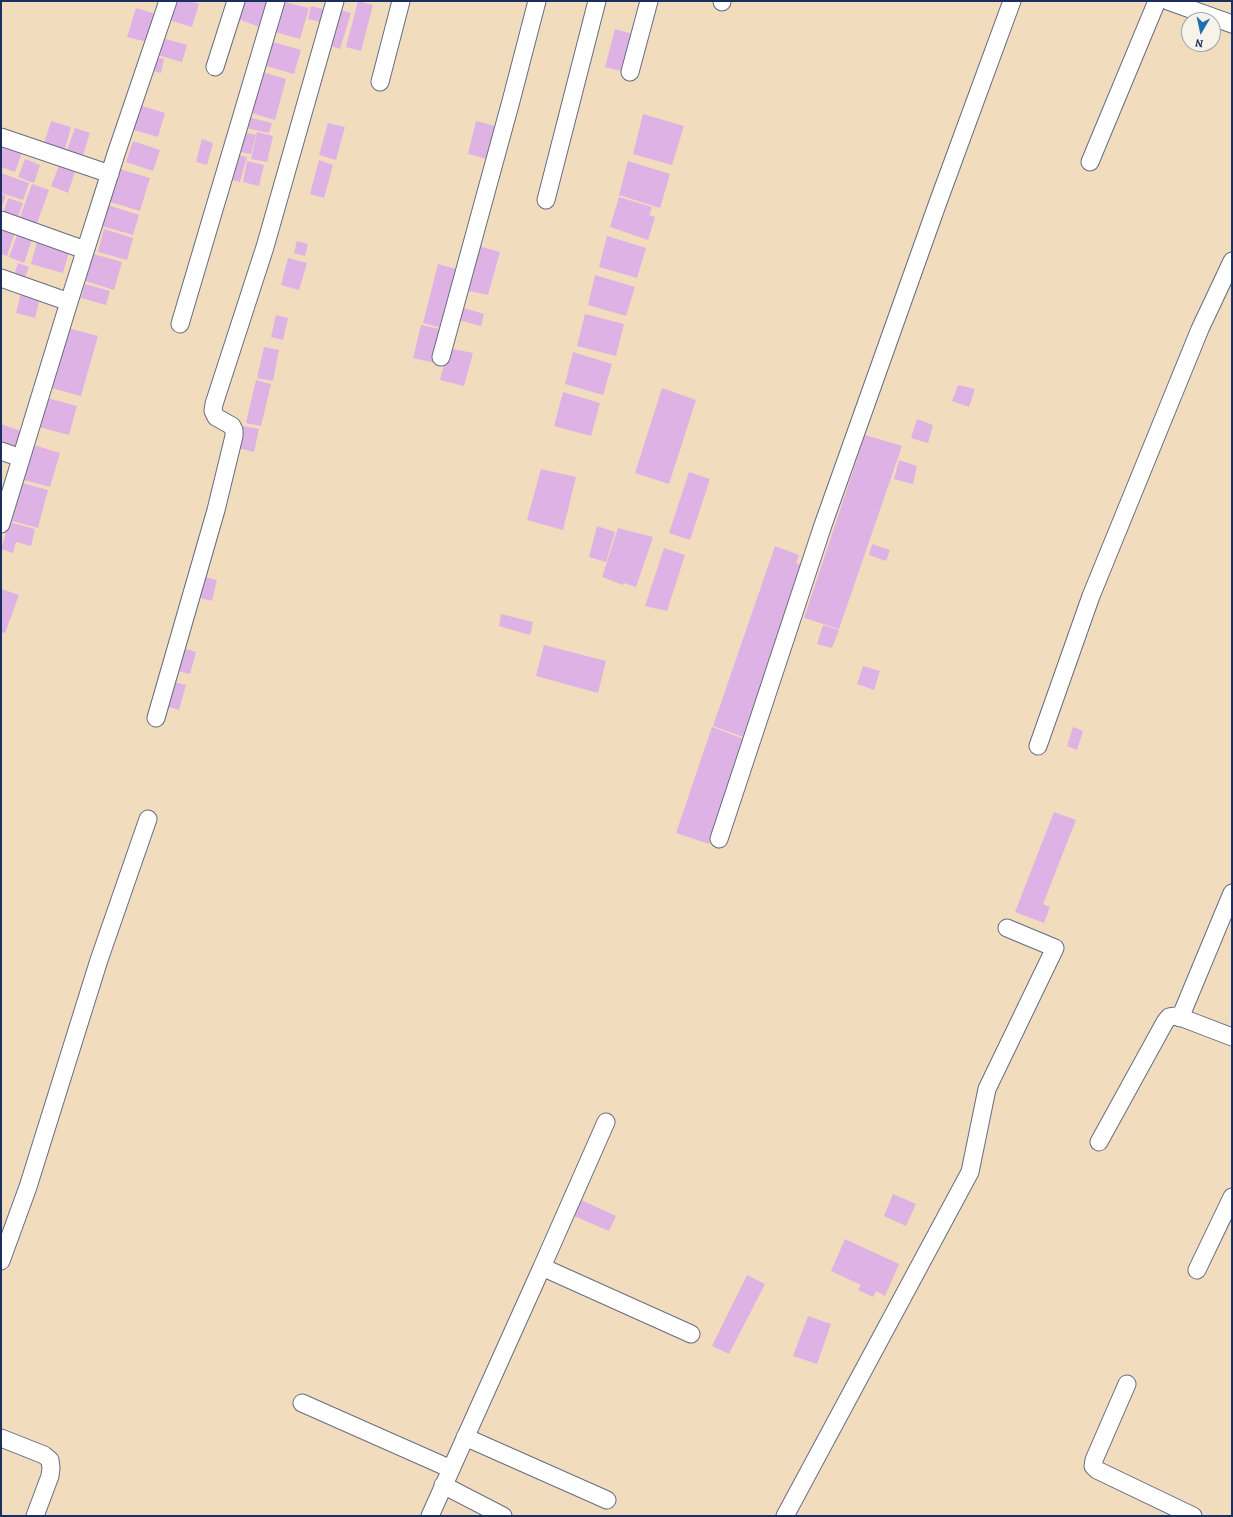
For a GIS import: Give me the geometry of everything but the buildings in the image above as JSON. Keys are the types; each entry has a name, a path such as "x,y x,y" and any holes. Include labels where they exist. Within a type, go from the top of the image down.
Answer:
{"street":[{"path":"2,518 85,250 168,1"},
{"path":"215,68 236,1"},
{"path":"180,324 276,1"},
{"path":"156,718 216,510 234,436 232,426 216,417 213,411 214,404 266,247 335,1"},
{"path":"380,82 401,1"},
{"path":"441,357 537,1"},
{"path":"546,200 597,1"},
{"path":"630,72 650,1"},
{"path":"719,840 823,526 937,205 1012,1"},
{"path":"1090,162 1157,1"},
{"path":"1168,1 1232,24"},
{"path":"1,137 110,174"},
{"path":"1,220 85,250"},
{"path":"1038,746 1090,596 1200,329 1232,261"},
{"path":"1,278 69,302"},
{"path":"1,451 21,458"},
{"path":"1,1261 28,1187 99,960 148,819"},
{"path":"1180,1018 1232,893"},
{"path":"785,1516 970,1172 987,1089 1055,948 1007,928"},
{"path":"1098,1142 1169,1017 1176,1016 1232,1037"},
{"path":"430,1516 606,1122"},
{"path":"1197,1270 1232,1197"},
{"path":"542,1267 691,1334"},
{"path":"1127,1384 1094,1460 1093,1466 1097,1470 1193,1516"},
{"path":"302,1403 451,1469"},
{"path":"466,1437 607,1500"},
{"path":"1,1438 44,1455 50,1460 50,1476 35,1516"},
{"path":"444,1485 503,1516"}]}
